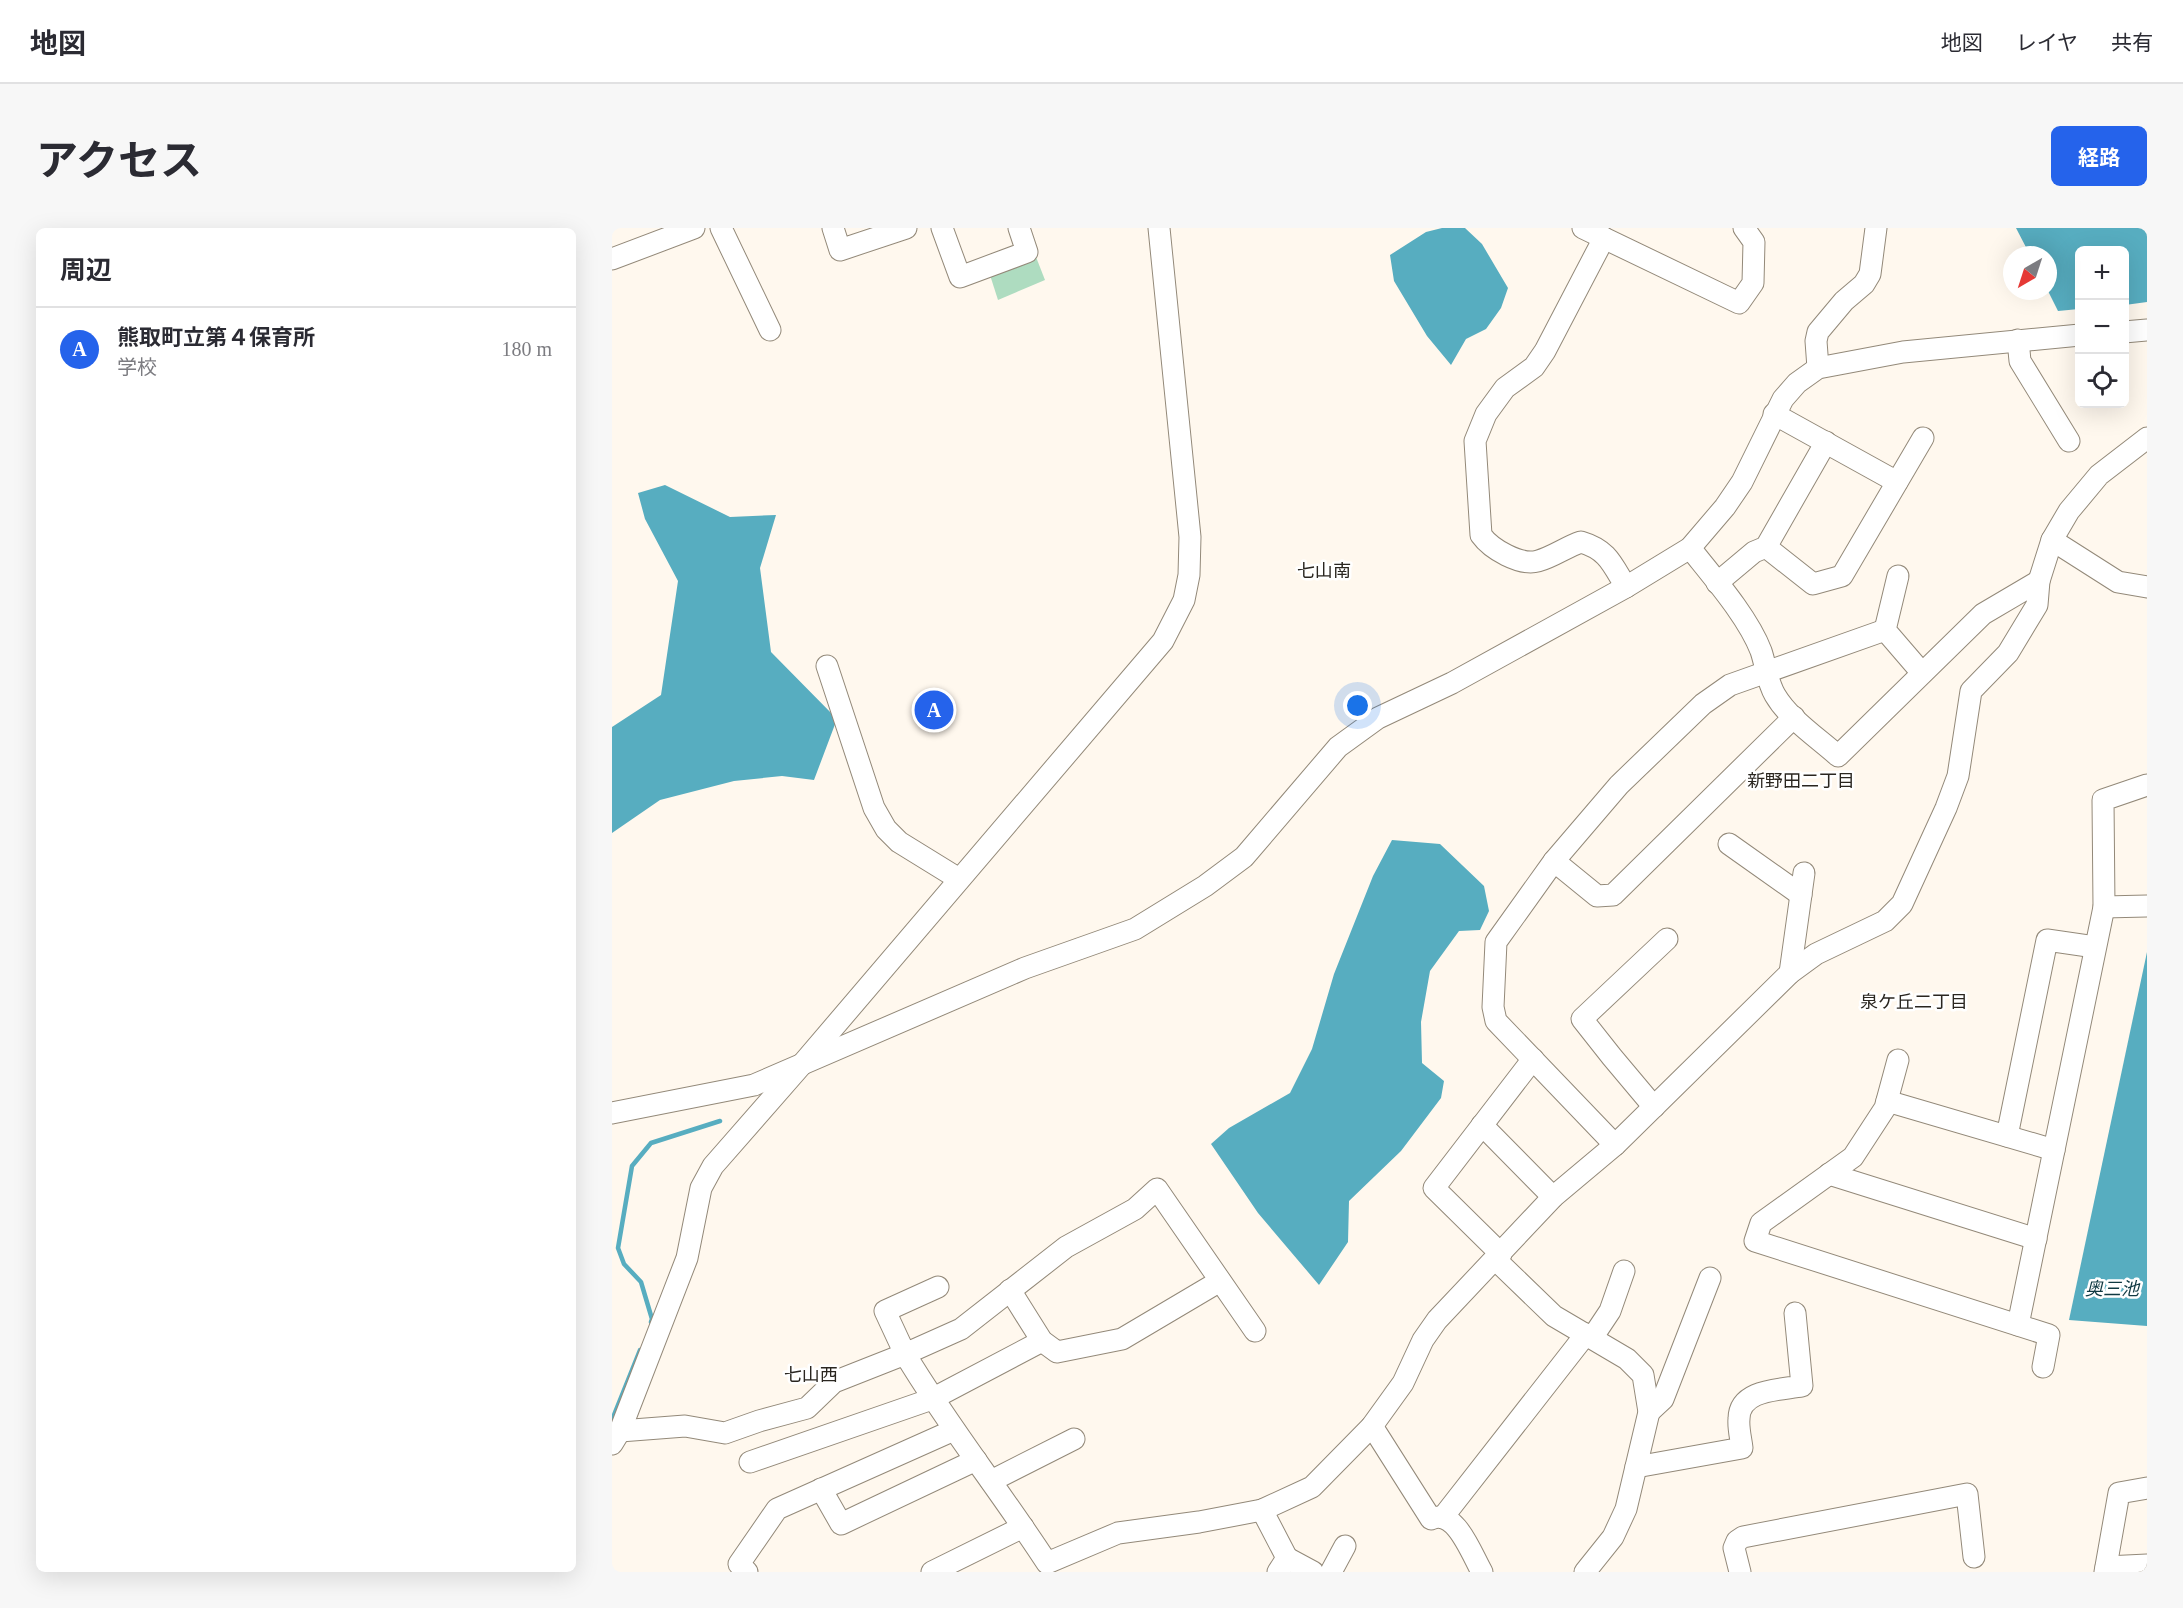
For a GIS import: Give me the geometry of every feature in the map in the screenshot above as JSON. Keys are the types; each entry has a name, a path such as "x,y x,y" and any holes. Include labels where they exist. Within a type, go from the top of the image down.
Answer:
{"street":[{"path":"612,259 670,232 694,228"},
{"path":"721,228 770,330"},
{"path":"833,228 840,250 906,228"},
{"path":"942,228 960,277 1027,252 1019,228"},
{"path":"1159,228 1190,537 1189,575 1184,600 1163,641 713,1166 702,1188 687,1258 617,1424 686,1426 725,1432 759,1420 807,1408 834,1382 961,1329 1066,1247 1134,1209 1157,1189 1255,1331"},
{"path":"1583,228 1739,303 1753,284 1754,242 1744,228"},
{"path":"1818,368 1816,341 1818,332 1844,301 1864,284 1870,274 1876,228"},
{"path":"1604,238 1545,351 1534,367 1505,388 1486,414 1474,441 1481,535 1488,544 1503,554 1525,561 1537,561 1581,542 1597,547 1610,561 1626,587"},
{"path":"2129,332 2147,330"},
{"path":"612,1113 754,1085 1025,968 1135,929 1205,886 1244,857 1338,747 1378,718 1452,683 1626,587 1690,548 1725,507 1742,482 1783,399 1797,383 1818,368 1903,352 2075,335"},
{"path":"2018,340 2020,361 2069,441"},
{"path":"1774,414 1897,482"},
{"path":"1766,547 1812,584 1842,576 1923,438"},
{"path":"938,1287 885,1311 904,1354 932,1399 1047,1563 1119,1533 1199,1522 1262,1510 1312,1487 1372,1426 1403,1383 1423,1340 1437,1320 1499,1257 1553,1197 1615,1145 1790,973 1816,954 1885,921 1902,904 1946,808 1958,776 1971,691 2008,653 2037,606 2039,581 2052,540 2068,512 2099,475 2143,441"},
{"path":"1717,583 1754,552 1766,547 1826,442"},
{"path":"2052,540 2118,582 2147,587"},
{"path":"1690,548 1748,627 1761,651 1765,672 1776,696 1794,717 1838,756 1983,614 2039,581"},
{"path":"1885,630 1898,576"},
{"path":"1885,630 1922,673"},
{"path":"1615,1145 1496,1021 1493,1007 1496,942 1554,861 1618,785 1703,704 1730,685 1885,630"},
{"path":"827,666 874,808 886,829 898,842 959,879"},
{"path":"1554,861 1597,896 1613,895 1794,717"},
{"path":"2018,1325 2103,907 2103,801 2147,785"},
{"path":"1729,844 1801,895"},
{"path":"1790,973 1804,873"},
{"path":"2103,907 2147,906"},
{"path":"1654,1107 1582,1019 1666,939"},
{"path":"2007,1136 2047,940 2096,947"},
{"path":"1533,1059 1434,1188 1554,1316 1627,1359 1643,1375 1649,1412 1626,1509 1613,1538 1585,1572"},
{"path":"1898,1060 1885,1108 1853,1157 1761,1223 1755,1241 2049,1335 2043,1367"},
{"path":"1887,1101 2054,1150"},
{"path":"1482,1125 1553,1197"},
{"path":"1829,1174 2036,1239"},
{"path":"1443,1517 1610,1311 1624,1271"},
{"path":"1649,1412 1663,1399 1710,1278"},
{"path":"1010,1290 1042,1341 1057,1352 1122,1339 1220,1281"},
{"path":"1636,1467 1742,1448 1738,1417 1742,1407 1752,1395 1802,1386 1795,1313"},
{"path":"750,1462 932,1399 1042,1341"},
{"path":"1372,1426 1431,1520 1438,1516 1443,1517 1456,1526 1482,1572"},
{"path":"747,1572 739,1564 777,1509 954,1430"},
{"path":"991,1481 1074,1439"},
{"path":"821,1489 841,1524 976,1460"},
{"path":"2147,1488 2119,1493 2105,1570 2147,1565"},
{"path":"1740,1572 1734,1548 1737,1541 1743,1537 1967,1494 1974,1557"},
{"path":"1262,1510 1283,1565 1313,1572"},
{"path":"932,1572 1023,1527"},
{"path":"1331,1572 1345,1546"}],"green space":[{"path":"1036,257 1045,280 998,300 990,275"}],"water":[{"path":"1442,228 1465,228 1482,244 1508,288 1501,308 1486,329 1466,339 1451,365 1427,336 1394,281 1390,255 1426,232"},
{"path":"2016,228 2147,228 2147,302 2129,304 2129,246 2075,246 2075,309 2058,311 2052,300 2057,300 2057,246 2025,246"},
{"path":"665,485 730,517 776,515 760,568 771,652 837,719 814,780 782,776 734,781 660,800 612,833 612,727 661,695 678,581 645,519 638,493"},
{"path":"1392,840 1440,844 1484,886 1489,911 1480,930 1459,931 1430,971 1421,1022 1422,1063 1444,1081 1441,1098 1401,1151 1349,1201 1348,1242 1319,1285 1258,1213 1211,1144 1229,1128 1290,1093 1312,1049 1334,974 1373,876"},
{"name":"奥三池","path":"2147,952 2147,1326 2069,1320"}],"waterway":[{"path":"651,1322 641,1282 624,1264 618,1248 632,1166 651,1143 720,1121"},
{"path":"612,1420 640,1350"}],"place":[{"name":"熊取町立第４保育所","path":"934,710"}],"district":[{"name":"七山南","path":"1324,571"},
{"name":"新野田二丁目","path":"1801,781"},
{"name":"泉ケ丘二丁目","path":"1914,1002"},
{"name":"七山西","path":"811,1375"}]}
